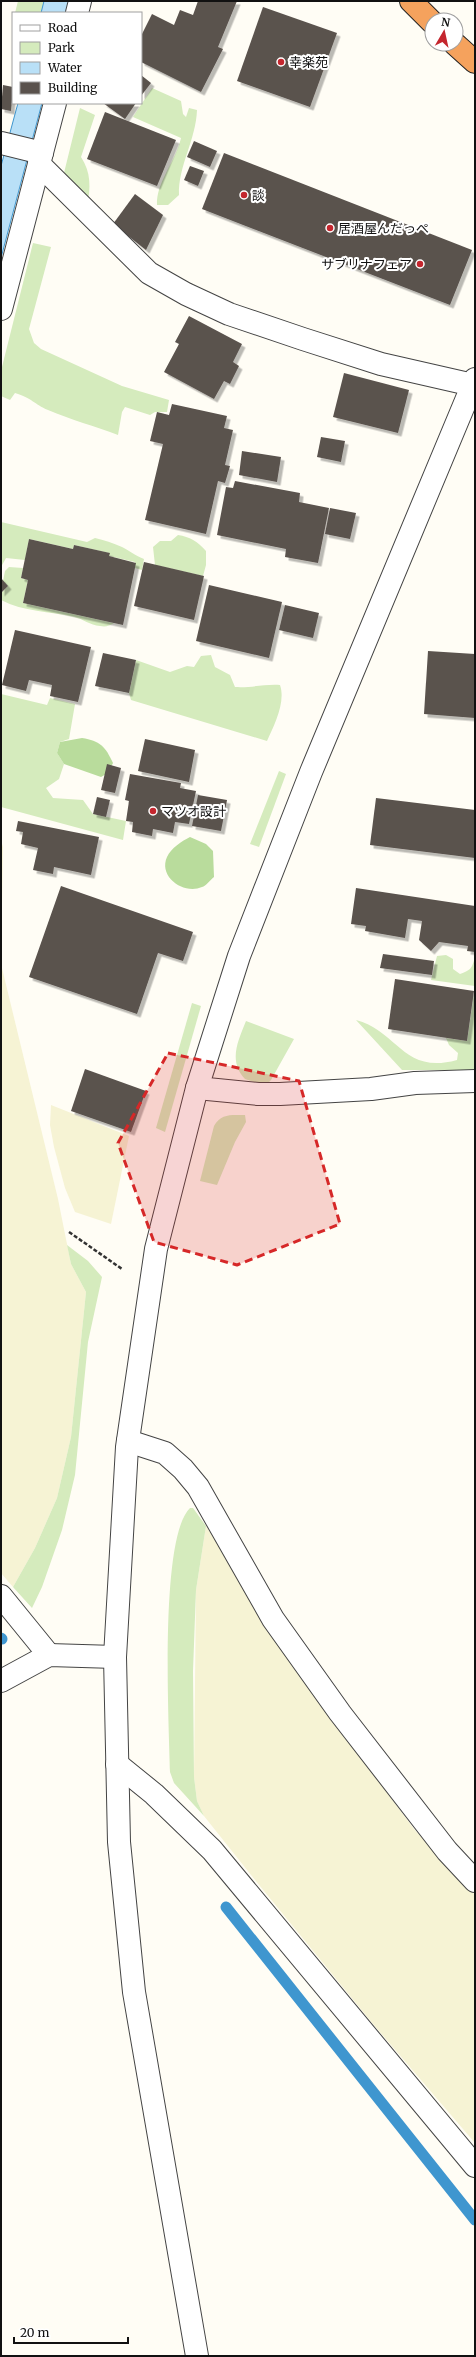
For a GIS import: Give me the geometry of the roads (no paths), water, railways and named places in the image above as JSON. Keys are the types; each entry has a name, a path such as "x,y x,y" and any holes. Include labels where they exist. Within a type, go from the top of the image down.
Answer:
{"highway":[{"path":"411,1 424,14"},
{"path":"464,52 475,62"}],"street":[{"path":"77,12 80,1"},
{"path":"1,309 55,104"},
{"path":"1,143 41,159 149,273 186,294 229,314 303,340 381,364 474,382 311,772 245,938 197,1088 156,1249 128,1441 115,1658 119,1842 134,1992 197,2356"},
{"path":"197,1088 258,1094 280,1094 371,1089 415,1083 475,1081"},
{"path":"128,1441 165,1453 184,1469 198,1487 278,1625 340,1713 471,1868"},
{"path":"1,1596 50,1655"},
{"path":"1,1681 50,1655 115,1658"},
{"path":"117,1764 154,1794 212,1850 475,2166"}],"water":[{"path":"44,1 69,1 66,12 41,12"},
{"path":"18,104 42,104 1,258 1,166"}],"waterway":[{"path":"226,1907 475,2220"}],"place":[{"name":"幸楽苑","path":"281,62"},
{"name":"談","path":"244,195"},
{"name":"居酒屋んだっぺ","path":"330,228"},
{"name":"サブリナフェア","path":"420,264"},
{"name":"マツオ設計","path":"153,811"}]}
